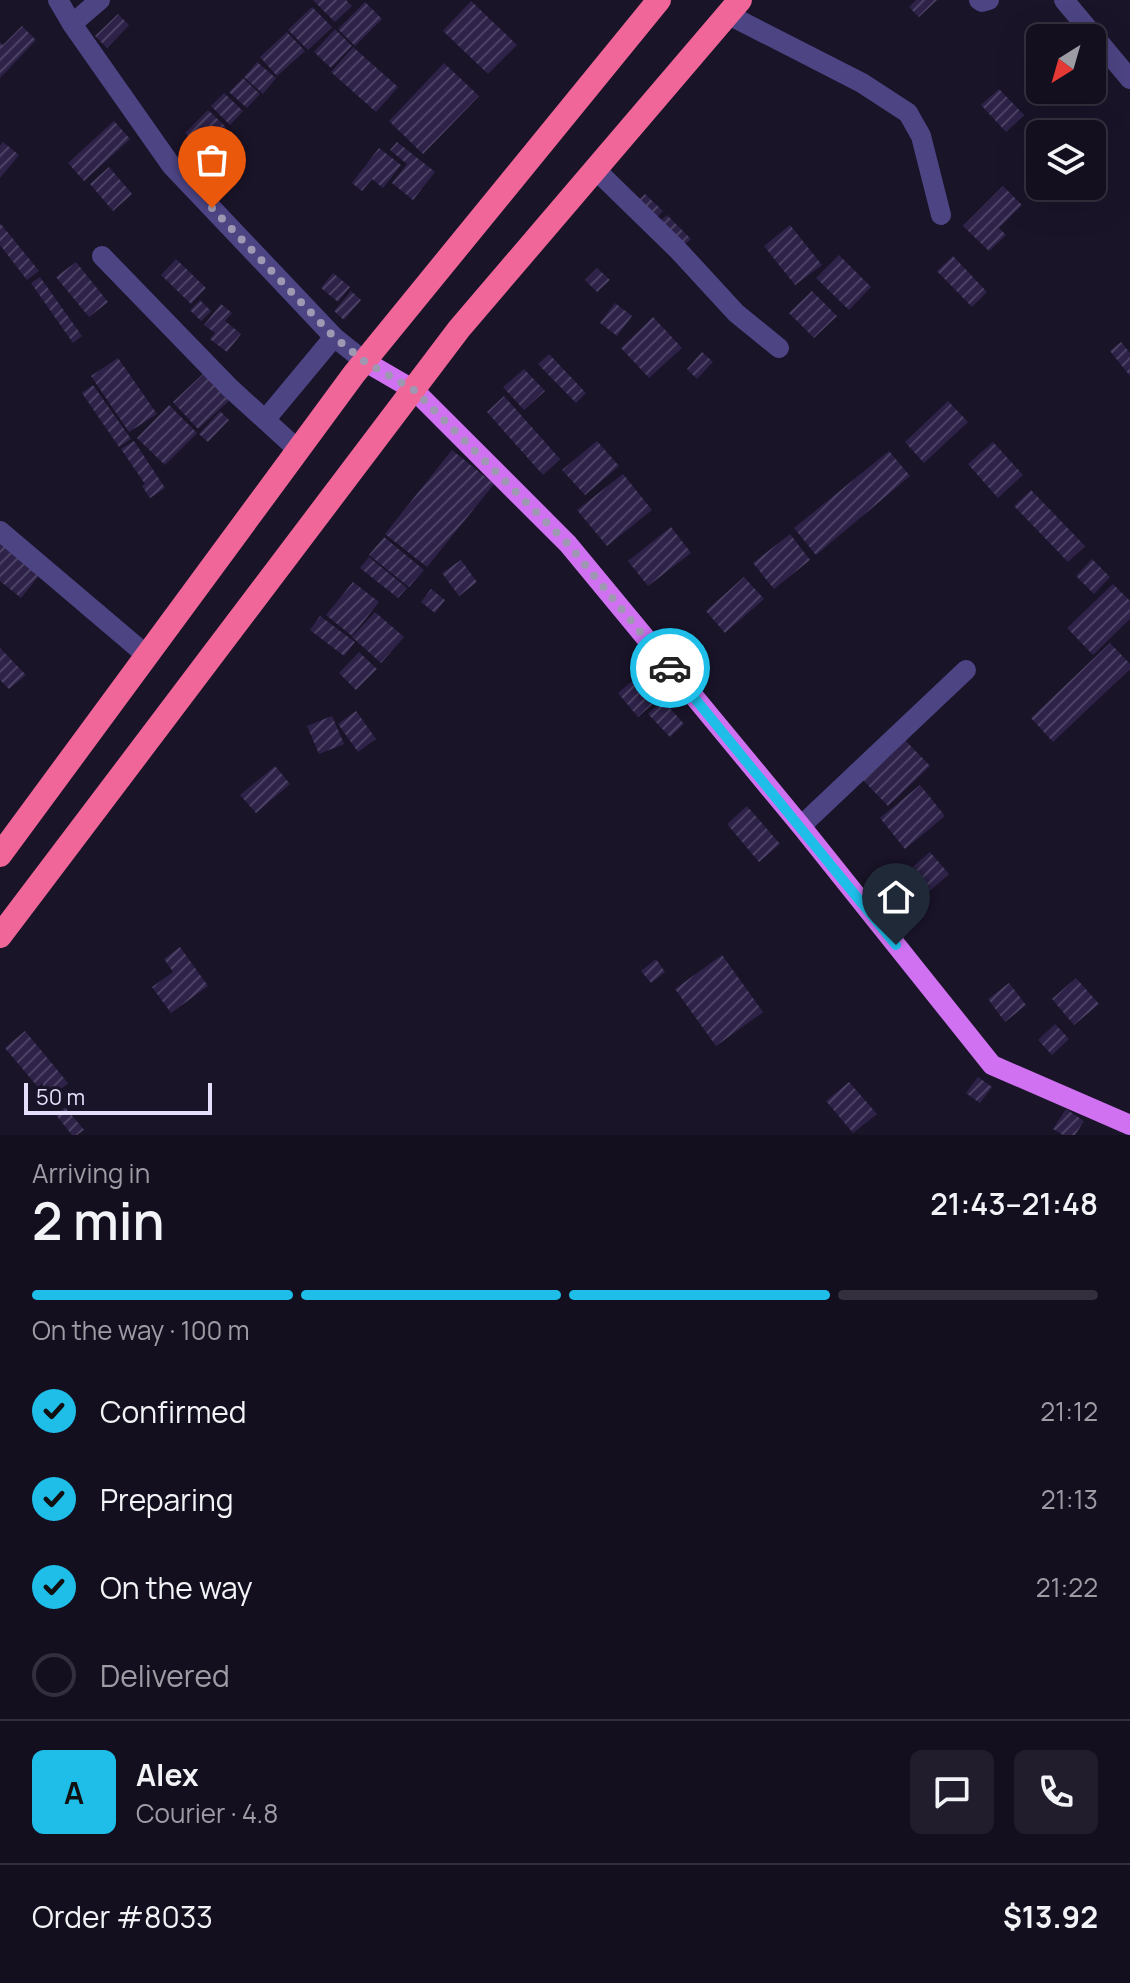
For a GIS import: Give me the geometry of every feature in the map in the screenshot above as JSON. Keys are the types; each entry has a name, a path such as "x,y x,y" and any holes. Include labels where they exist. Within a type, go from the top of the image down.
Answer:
{"highway":[{"path":"0,855 145,654 364,361 659,0"},
{"path":"0,936 459,329 735,7"}],"main road":[{"path":"364,361 414,390 568,544 801,826 992,1065 1130,1125"}],"street":[{"path":"58,0 171,165 334,337 364,361"},
{"path":"72,24 100,0"},
{"path":"979,0 989,0"},
{"path":"1064,0 1130,79"},
{"path":"735,7 908,113 921,136 941,215"},
{"path":"596,170 678,250 736,313 779,348"},
{"path":"102,256 230,388 297,449"},
{"path":"265,420 334,337"},
{"path":"0,531 145,654"},
{"path":"801,826 966,670"}],"building":[{"path":"313,0 346,0 352,6 335,22"},
{"path":"916,0 937,0 919,17 909,7"},
{"path":"471,1 517,45 488,74 443,31"},
{"path":"365,2 382,19 355,46 338,29"},
{"path":"312,7 332,27 308,50 288,30"},
{"path":"118,14 129,25 107,48 95,36"},
{"path":"22,26 36,40 0,78 0,42 3,45"},
{"path":"335,29 352,46 331,68 314,52"},
{"path":"287,32 305,51 277,76 260,57"},
{"path":"353,47 398,87 376,112 331,72"},
{"path":"257,62 276,78 263,94 244,77"},
{"path":"444,63 479,96 423,154 389,121"},
{"path":"243,78 260,94 247,108 229,92"},
{"path":"999,89 1024,115 1006,132 981,105"},
{"path":"224,93 243,111 230,125 211,106"},
{"path":"208,110 226,127 203,150 185,133"},
{"path":"114,121 130,139 84,181 68,163"},
{"path":"3,142 19,155 0,178 0,146"},
{"path":"397,142 435,172 413,200 392,183 407,164 390,150"},
{"path":"379,148 401,165 383,188 372,179 362,191 352,183"},
{"path":"109,167 132,194 113,211 90,184"},
{"path":"1003,186 1022,205 999,228 1006,235 989,251 963,226"},
{"path":"645,194 663,211 657,217 639,200"},
{"path":"667,215 691,239 684,245 660,221"},
{"path":"0,223 39,271 27,280 0,245"},
{"path":"790,225 822,265 795,285 764,246"},
{"path":"839,255 871,287 849,310 816,278"},
{"path":"953,256 987,292 972,307 937,271"},
{"path":"176,259 206,288 191,304 161,275"},
{"path":"76,262 108,302 89,317 56,277"},
{"path":"597,268 610,280 597,292 585,280"},
{"path":"333,273 350,287 338,302 321,288"},
{"path":"40,277 82,336 73,343 31,283"},
{"path":"351,291 361,300 344,320 334,311"},
{"path":"812,291 837,316 814,338 789,313"},
{"path":"200,300 211,311 201,321 190,310"},
{"path":"615,303 632,316 617,336 600,323"},
{"path":"221,304 232,313 225,321 241,334 227,352 210,339 215,333 204,325"},
{"path":"653,317 682,348 649,378 621,348"},
{"path":"1121,342 1130,353 1130,376 1110,351"},
{"path":"702,352 713,362 697,379 687,369"},
{"path":"549,354 586,393 576,403 538,364"},
{"path":"118,358 157,414 129,432 91,376"},
{"path":"524,369 545,391 524,410 503,387"},
{"path":"206,371 231,399 198,429 173,402"},
{"path":"93,385 131,439 119,447 82,393"},
{"path":"504,396 560,459 543,475 487,412"},
{"path":"948,401 968,422 924,463 905,442"},
{"path":"169,405 197,433 165,465 137,438"},
{"path":"220,411 229,420 208,442 199,434"},
{"path":"134,441 165,488 150,498 142,486 145,484 121,449"},
{"path":"597,441 619,466 585,495 562,470"},
{"path":"993,442 1023,475 998,498 968,464"},
{"path":"452,450 494,484 427,567 385,534"},
{"path":"889,451 910,476 816,555 794,528"},
{"path":"623,474 652,510 607,546 577,510"},
{"path":"1031,490 1085,546 1068,562 1014,506"},
{"path":"671,527 691,553 648,586 628,561"},
{"path":"790,534 810,560 774,589 753,563"},
{"path":"384,537 424,570 409,587 369,555"},
{"path":"0,541 41,573 21,598 0,581"},
{"path":"369,557 407,588 398,598 360,568"},
{"path":"1092,559 1110,577 1094,594 1076,576"},
{"path":"461,560 477,582 459,596 442,573"},
{"path":"744,577 764,599 725,633 706,611"},
{"path":"353,582 379,602 352,636 326,615"},
{"path":"1113,584 1130,601 1130,619 1093,655 1067,628"},
{"path":"431,589 445,600 435,613 421,602"},
{"path":"375,612 404,637 381,663 352,637"},
{"path":"320,616 355,642 344,656 310,630"},
{"path":"1110,643 1130,664 1130,669 1053,742 1031,718"},
{"path":"0,648 26,675 9,689 0,680"},
{"path":"359,652 377,669 356,690 339,673"},
{"path":"644,671 664,694 638,717 618,693"},
{"path":"663,700 684,724 670,737 648,714"},
{"path":"356,711 376,739 358,752 338,724"},
{"path":"332,716 344,744 319,754 307,726"},
{"path":"904,739 930,766 888,806 862,779"},
{"path":"275,766 290,784 256,813 240,795"},
{"path":"920,785 945,816 905,849 880,818"},
{"path":"747,806 780,844 759,862 727,824"},
{"path":"930,852 949,874 900,917 880,895"},
{"path":"180,947 208,986 171,1013 152,987 173,972 164,959"},
{"path":"722,955 763,1012 716,1046 675,989"},
{"path":"656,959 665,972 651,983 641,971"},
{"path":"1076,978 1099,1004 1074,1025 1052,999"},
{"path":"1009,983 1026,1005 1005,1022 988,999"},
{"path":"1055,1024 1069,1039 1052,1055 1038,1040"},
{"path":"25,1031 68,1083 48,1099 5,1048"},
{"path":"978,1077 992,1087 980,1103 966,1093"},
{"path":"849,1082 877,1114 853,1133 826,1101"},
{"path":"65,1107 84,1130 77,1135 72,1135 56,1115"},
{"path":"1066,1109 1084,1121 1075,1135 1063,1135 1053,1129"}],"way so far":[{"path":"212,208 334,337 364,361 414,390 568,544 670,668"}],"route":[{"path":"670,668 896,945"}]}
